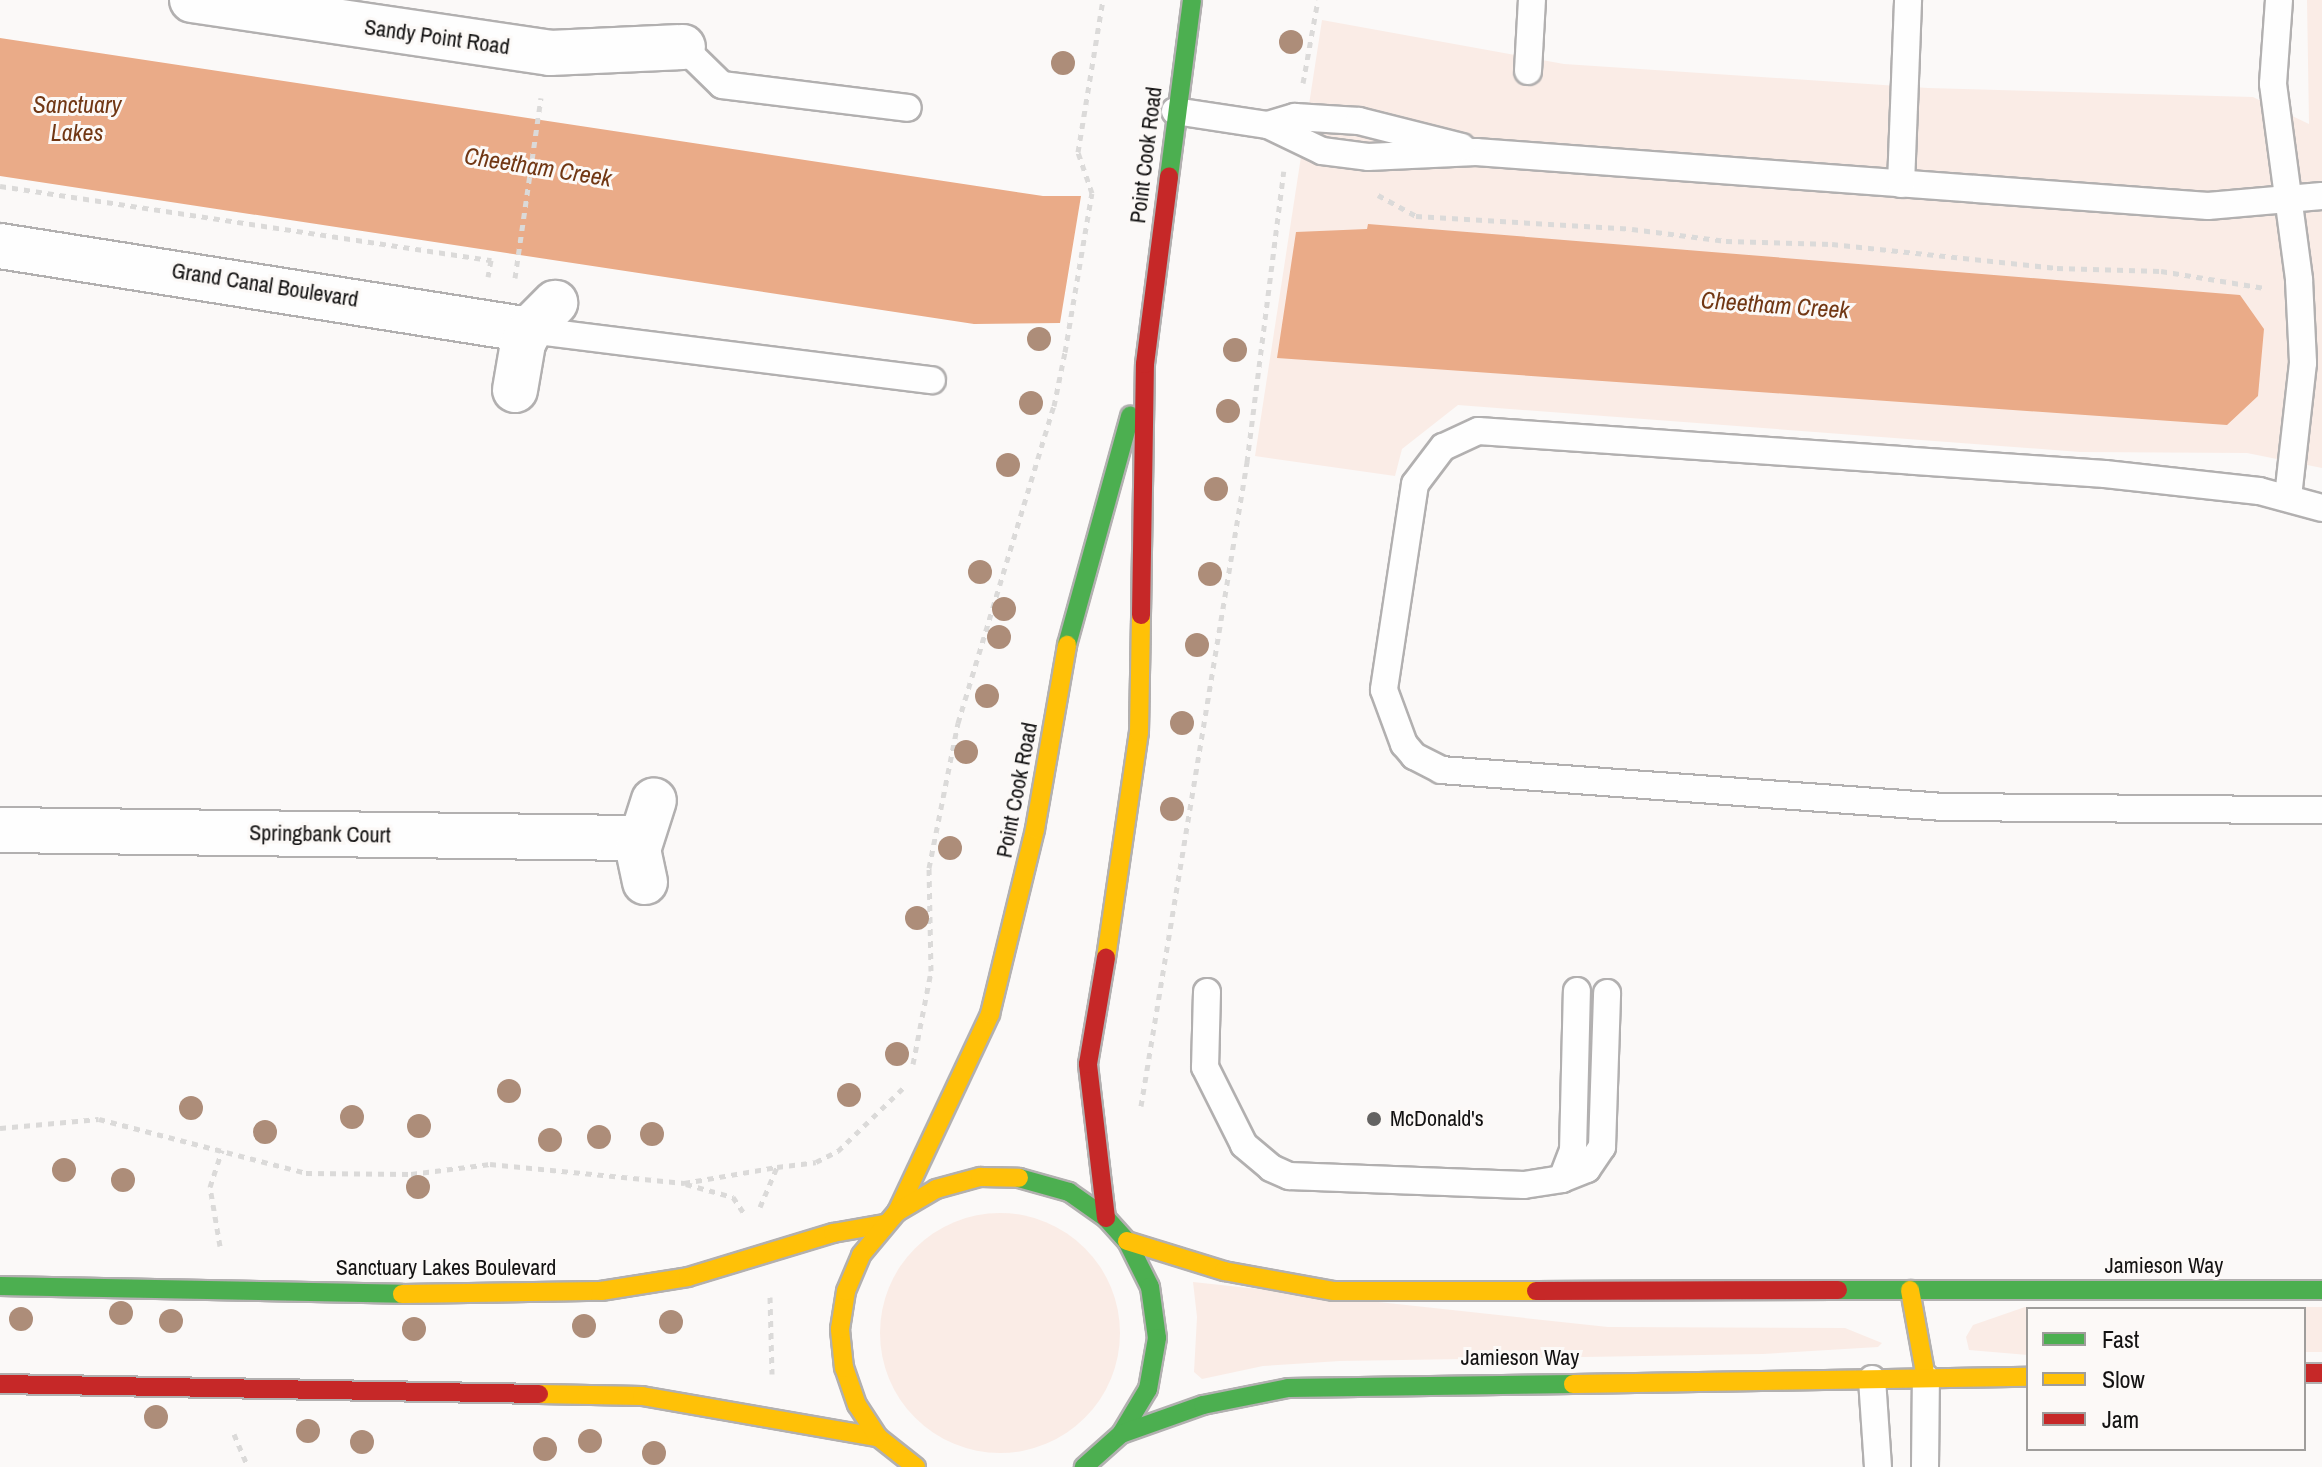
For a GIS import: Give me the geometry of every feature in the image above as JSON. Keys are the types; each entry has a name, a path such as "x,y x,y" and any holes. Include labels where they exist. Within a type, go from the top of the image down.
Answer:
{"street":[{"name":"Sandy Point Road","path":"192,0 550,53 683,47"},
{"name":"Point Cook Road","path":"1106,1218 1088,1064 1123,860 1139,732 1145,364 1175,111 1192,0"},
{"name":"Grand Canal Boulevard","path":"0,246 542,317"},
{"path":"515,390 542,317"},
{"name":"Point Cook Road","path":"891,1218 990,1014 1035,829 1068,640 1145,364"},
{"name":"Springbank Court","path":"0,830 647,819 645,882"},
{"path":"916,1467 895,1460 857,1405 844,1368 840,1329 846,1291 861,1255 891,1218 936,1189 980,1177 1025,1178 1069,1192 1106,1218 1127,1241 1150,1287 1157,1338 1148,1389 1121,1434 1085,1467"},
{"name":"Sanctuary Lakes Boulevard","path":"0,1286 394,1294 601,1291 688,1277 891,1218"},
{"name":"Jamieson Way","path":"1127,1241 1224,1271 1334,1291 2322,1290"},
{"path":"1910,1290 1926,1378"},
{"name":"Jamieson Way","path":"1121,1434 1203,1405 1288,1388 2026,1377"},
{"path":"0,1384 642,1396 878,1437"}],"lane":[{"path":"1528,71 1532,0"},
{"path":"1901,184 1908,0"},
{"path":"2279,0 2273,84 2300,292 2303,363 2288,497"},
{"path":"683,47 722,85 908,108"},
{"path":"1175,111 1284,127 1390,126 1476,152 1901,184 2208,206 2322,196"},
{"name":"Grand Canal Boulevard","path":"542,317 932,380"},
{"path":"2322,508 2288,497 2105,474 1501,430 1468,433 1431,457 1415,484 1384,690 1404,744 1427,765 1441,770 1944,807 2322,810"},
{"path":"1562,1179 1573,1151 1577,991"},
{"path":"1207,992 1205,1067 1244,1145 1271,1168 1289,1176 1524,1185 1562,1179 1587,1169 1602,1147 1607,993"},
{"path":"1925,1467 1926,1378"},
{"path":"1872,1379 1878,1467"}],"path":[{"path":"684,1183 816,1162 838,1151 909,1078 930,982 929,868 958,723 1054,406 1065,352 1092,193 1078,152 1103,0"},
{"path":"1140,1110 1247,462 1284,172 1284,127 1318,0"},
{"path":"517,266 539,110"},
{"path":"1284,172 1297,173"},
{"path":"1365,185 1416,216 1632,229 1726,241 1832,244 2057,268 2161,271 2300,292"},
{"path":"0,186 491,260 486,292"},
{"path":"0,1128 99,1119 306,1173 411,1174 490,1164 684,1183 733,1197 752,1226 762,1257 770,1289 770,1369 794,1420"},
{"path":"752,1226 777,1167"}],"shaded area":[{"path":"2307,0 2322,0 2322,468 2247,453 2080,452 1458,405 1402,449 1395,476 1255,456 1322,20 1564,64 1928,88 2253,97 2309,124"},
{"path":"1000,1213 1023,1215 1046,1222 1067,1233 1085,1248 1100,1266 1111,1287 1118,1310 1118,1356 1111,1379 1100,1400 1085,1418 1067,1433 1046,1444 1023,1451 1000,1453 977,1451 954,1444 933,1433 915,1418 900,1400 889,1379 882,1356 880,1333 882,1310 889,1287 900,1266 915,1248 933,1233 954,1222 977,1215"},
{"path":"1193,1282 1608,1327 1845,1328 1882,1343 1878,1347 1763,1354 1340,1361 1263,1366 1202,1379 1194,1372 1197,1317"},
{"path":"2026,1307 2026,1355 1969,1350 1966,1337 1973,1325"},
{"path":"2306,1307 2322,1307 2322,1352 2306,1352"}],"water":[{"name":"Sanctuary Lakes","path":"0,38 1043,196 1081,196 1060,323 974,324 0,176"},
{"name":"Cheetham Creek","path":"1368,224 2240,295 2264,329 2258,396 2227,425 1277,358 1296,232 1367,229"}],"traffic: fast":[{"path":"1169,177 1192,0"},
{"path":"1067,645 1130,416"},
{"path":"1019,1178 1069,1192 1106,1218 1127,1241 1150,1287 1157,1338 1148,1389 1121,1434 1084,1467"},
{"path":"0,1286 402,1294"},
{"path":"1838,1290 2322,1290"},
{"path":"1121,1434 1203,1405 1288,1388 1573,1384"}],"traffic: slow":[{"path":"1106,958 1139,732 1141,615"},
{"path":"897,1212 990,1014 1035,829 1067,645"},
{"path":"916,1467 878,1437 857,1405 844,1368 840,1329 846,1291 861,1255 897,1212 936,1189 980,1177 1019,1178"},
{"path":"402,1294 601,1291 688,1277 833,1233 885,1224"},
{"path":"1127,1241 1224,1271 1334,1291 1536,1291"},
{"path":"1910,1290 1926,1378"},
{"path":"1573,1384 2026,1377"},
{"path":"539,1394 642,1396 878,1437"}],"traffic: jam":[{"path":"1141,615 1145,364 1169,177"},
{"path":"1106,958 1088,1064 1106,1218"},
{"path":"1536,1291 1838,1290"},
{"path":"2306,1373 2322,1373"},
{"path":"0,1384 539,1394"}],"place":[{"name":"McDonald's","path":"1374,1119"}]}
